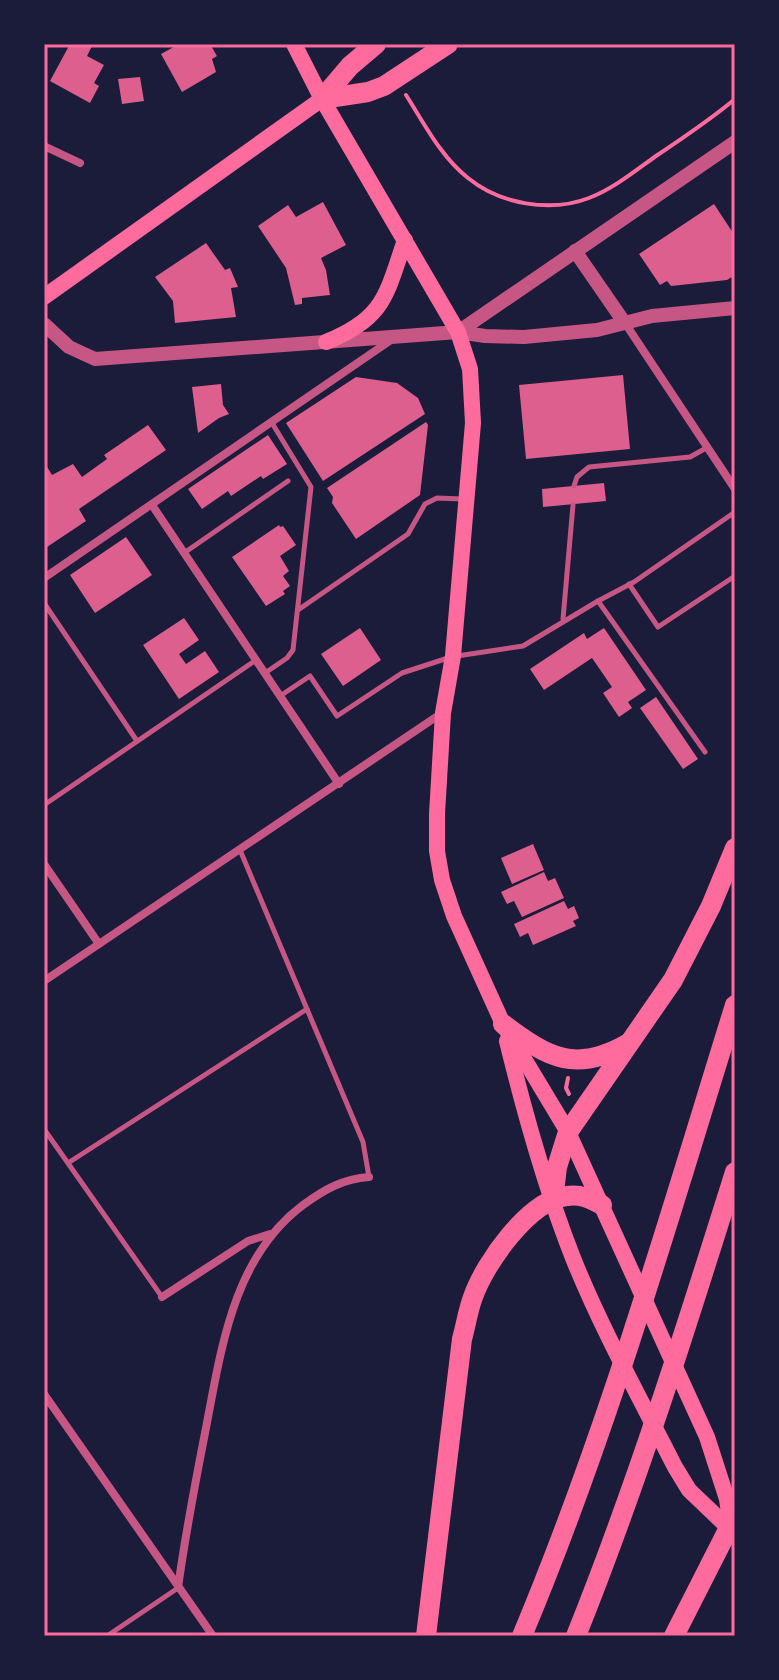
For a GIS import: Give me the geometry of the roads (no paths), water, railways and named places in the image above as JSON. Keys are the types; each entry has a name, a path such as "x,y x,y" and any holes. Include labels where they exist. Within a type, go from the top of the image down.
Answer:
{"highway":[{"path":"322,99 350,66 376,44"},
{"path":"322,99 368,92 384,86 448,44"},
{"path":"553,1200 557,1167 568,1132 673,980 696,938 735,848"},
{"path":"522,1636 565,1529 602,1423 735,1005"},
{"path":"503,1024 545,1053 571,1061 603,1056 632,1041"},
{"path":"576,1636 633,1487 735,1172"},
{"path":"426,1636 462,1339 473,1296 499,1251 530,1216 553,1200 579,1196 602,1205"},
{"path":"674,1636 734,1526"}],"main road":[{"path":"294,44 322,99 458,332 470,369 472,397 467,499 453,656 443,713 437,814 437,851 442,880 454,916 503,1024 568,1132 707,1437 734,1526"},
{"path":"44,297 322,99"},
{"path":"326,342 360,325 378,309 405,240"},
{"path":"503,1024 527,1121 553,1200 596,1310 689,1490 709,1511 734,1526"}],"street":[{"path":"458,332 735,142"},
{"path":"44,146 80,163"},
{"path":"575,251 735,489"},
{"path":"44,324 69,347 95,359 458,332 524,337 597,330 652,316 735,308"},
{"path":"44,578 395,337"},
{"path":"152,505 339,784"},
{"path":"44,981 443,713"},
{"path":"44,864 99,944"},
{"path":"178,1588 221,1350 236,1298 271,1234 290,1215 339,1182 369,1177"},
{"path":"162,1297 248,1241 271,1234"},
{"path":"44,1394 213,1636"}],"lane":[{"path":"265,673 293,650 311,487 272,423"},
{"path":"574,486 577,477 589,467 690,457 708,447"},
{"path":"184,553 288,481"},
{"path":"297,611 408,534 425,504 437,498 467,499"},
{"path":"563,620 573,505"},
{"path":"280,696 310,676 337,716 402,673 453,656 519,647 629,584 735,512"},
{"path":"629,584 658,627 735,576"},
{"path":"598,601 705,752"},
{"path":"44,603 137,741"},
{"path":"44,805 256,660"},
{"path":"240,850 363,1142 369,1177"},
{"path":"68,1163 307,1009"},
{"path":"44,1129 162,1297"},
{"path":"107,1636 178,1588"}]}
